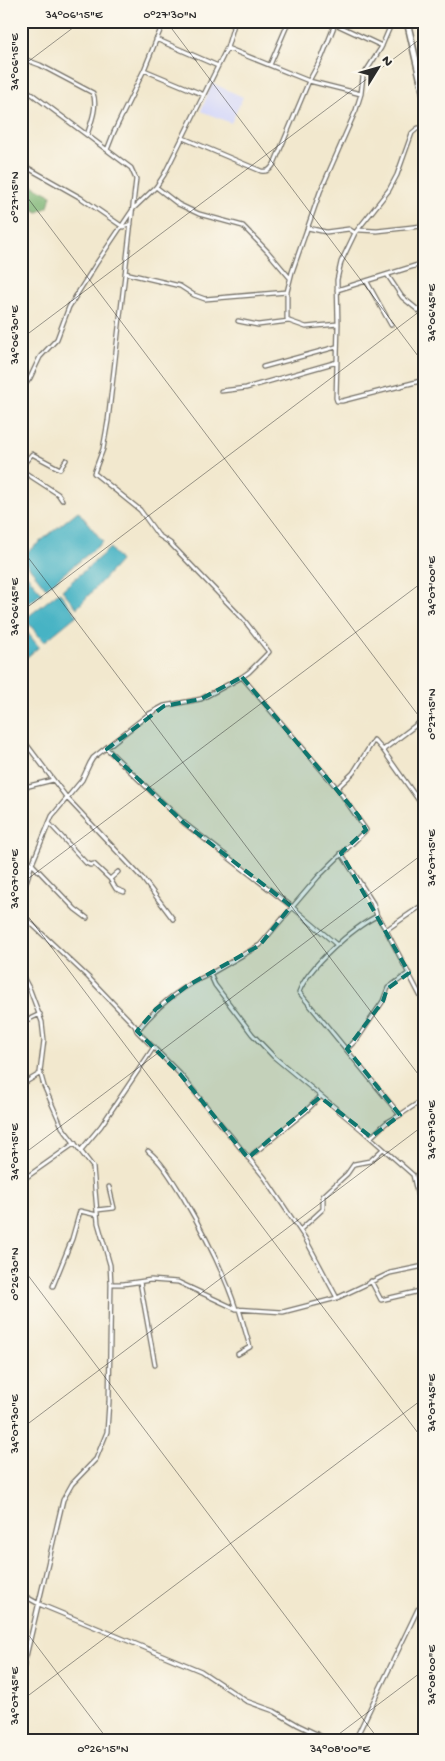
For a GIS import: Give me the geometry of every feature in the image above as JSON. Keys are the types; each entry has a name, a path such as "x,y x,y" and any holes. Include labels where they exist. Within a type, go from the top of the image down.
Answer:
{"highway":[{"path":"407,21 424,95"}],"street":[{"path":"107,150 144,70 164,21"},
{"path":"226,21 233,26"},
{"path":"21,390 30,378 40,357 57,340 69,306 77,293 123,227 133,209 156,187 164,175 227,48 235,21"},
{"path":"270,65 289,21"},
{"path":"326,21 335,23 382,46"},
{"path":"289,321 287,319 287,292 290,278 320,192 361,94 363,76 382,46 390,27 396,21"},
{"path":"183,138 267,172 274,164 309,81 322,57 335,23"},
{"path":"156,39 218,66"},
{"path":"227,48 309,81 361,94"},
{"path":"21,58 40,65 93,94 95,97 94,111 87,135"},
{"path":"144,70 204,95"},
{"path":"21,86 124,161 135,174 136,179 108,421 103,449 94,473 140,510 158,535 170,543 244,620 269,652 266,657 242,677 201,699 164,706 149,714 90,763 82,780 52,816 32,864 21,898"},
{"path":"424,128 418,128 412,133 397,175 389,190 357,231 341,262 337,280 336,398 337,401 424,380"},
{"path":"21,164 81,198 123,227"},
{"path":"156,187 178,204 199,214 243,226 290,278"},
{"path":"123,227 131,224"},
{"path":"308,228 326,232 349,229 377,231 422,226"},
{"path":"337,290 388,276 424,263"},
{"path":"125,273 180,286 194,295 205,299 287,292"},
{"path":"388,276 402,297 424,315"},
{"path":"367,282 391,324"},
{"path":"238,321 258,325 289,321 306,327 338,324"},
{"path":"263,368 336,346"},
{"path":"220,391 246,388 337,362"},
{"path":"62,500 58,494 21,468 32,454 60,469 66,460"},
{"path":"137,1030 163,1003 186,986 260,944 291,906 341,852 366,830 358,815 337,788 242,677"},
{"path":"383,750 424,719"},
{"path":"21,737 67,798 143,879 173,919"},
{"path":"337,788 353,773 374,740 424,808"},
{"path":"107,749 184,823 338,945"},
{"path":"21,788 53,780"},
{"path":"49,823 86,863 94,864 110,879 116,889 124,892"},
{"path":"341,852 373,903 377,916 424,1003"},
{"path":"21,857 32,864 74,909 87,918"},
{"path":"110,879 118,872"},
{"path":"386,930 424,904"},
{"path":"21,914 88,977 180,1074 266,1178 300,1230 337,1298"},
{"path":"377,916 338,945 303,982 299,992 400,1114"},
{"path":"21,973 40,1014 44,1040 41,1073 62,1127 92,1167 100,1234 110,1265 112,1280 110,1402 107,1432 96,1459 72,1484 62,1500 21,1678"},
{"path":"347,1049 358,1038 383,1001 388,988 408,973"},
{"path":"210,974 215,985 252,1034 274,1057 370,1137 414,1177 419,1202 424,1256"},
{"path":"21,1023 40,1014"},
{"path":"81,1150 101,1126 154,1047"},
{"path":"21,1085 41,1073"},
{"path":"248,1158 306,1111 320,1097"},
{"path":"370,1137 386,1123 424,1099"},
{"path":"21,1181 75,1144"},
{"path":"300,1230 323,1209 323,1196 347,1174 351,1166 358,1162 370,1162 383,1149"},
{"path":"148,1151 163,1166 206,1237 222,1269 250,1348 238,1354"},
{"path":"97,1210 113,1208 109,1187"},
{"path":"53,1286 72,1239 80,1211 97,1215"},
{"path":"111,1284 165,1280 178,1282 237,1309 283,1312 337,1298 397,1271 424,1266"},
{"path":"140,1282 155,1365"},
{"path":"371,1282 380,1300 424,1290"},
{"path":"21,1594 39,1604 201,1671 246,1701 274,1711 329,1740"},
{"path":"355,1740 418,1609 420,1607 424,1608"}],"highlighted area":[{"path":"242,677 358,815 366,830 341,853 409,973 387,989 383,1001 347,1049 400,1115 371,1137 320,1097 248,1158 180,1074 137,1031 156,1009 187,986 260,945 291,906 184,823 107,749 164,706 201,699"}],"shaded area":[{"path":"212,83 243,97 231,123 201,111"}],"green space":[{"path":"32,185 51,195 48,207 38,212 23,203"}],"water":[{"path":"78,511 103,542 46,588 21,557"},
{"path":"110,548 120,561 77,608 62,590"},
{"path":"21,568 42,593 21,610"},
{"path":"59,592 77,615 44,642 25,619"},
{"path":"21,625 39,647 21,662"}]}
